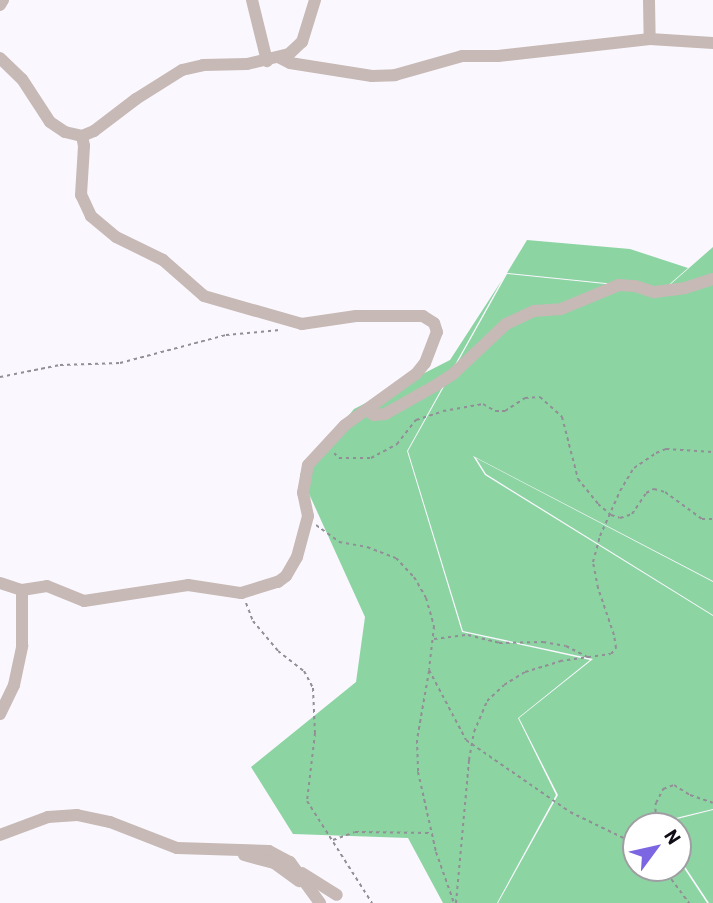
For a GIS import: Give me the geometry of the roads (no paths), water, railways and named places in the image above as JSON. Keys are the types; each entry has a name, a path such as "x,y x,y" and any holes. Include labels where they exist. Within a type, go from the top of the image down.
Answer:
{"street":[{"path":"0,5 3,0"},
{"path":"252,0 274,59"},
{"path":"0,58 22,79 50,122 65,132 82,136 94,131 136,99 182,70 203,65 274,59 294,51 302,42 315,0"},
{"path":"649,0 650,38"},
{"path":"274,59 372,76 396,75 462,56 498,56 650,38 713,43"},
{"path":"0,583 22,590 41,585 84,601 188,585 241,593 267,587 286,576 297,557 308,516 304,504 308,465 326,443 405,383 425,363 437,332 434,323 423,316 356,316 302,324 204,296 163,260 116,237 91,216 81,195 84,146 82,136"},
{"path":"368,411 374,415 385,414 433,387 453,374 506,324 534,311 561,309 619,285 635,286 654,292 685,288 713,279"},
{"path":"0,714 14,685 22,646 22,590"},
{"path":"0,835 48,817 77,815 110,822 166,845 219,850 297,869 318,903"},
{"path":"219,850 258,849 297,869 340,899"}]}
